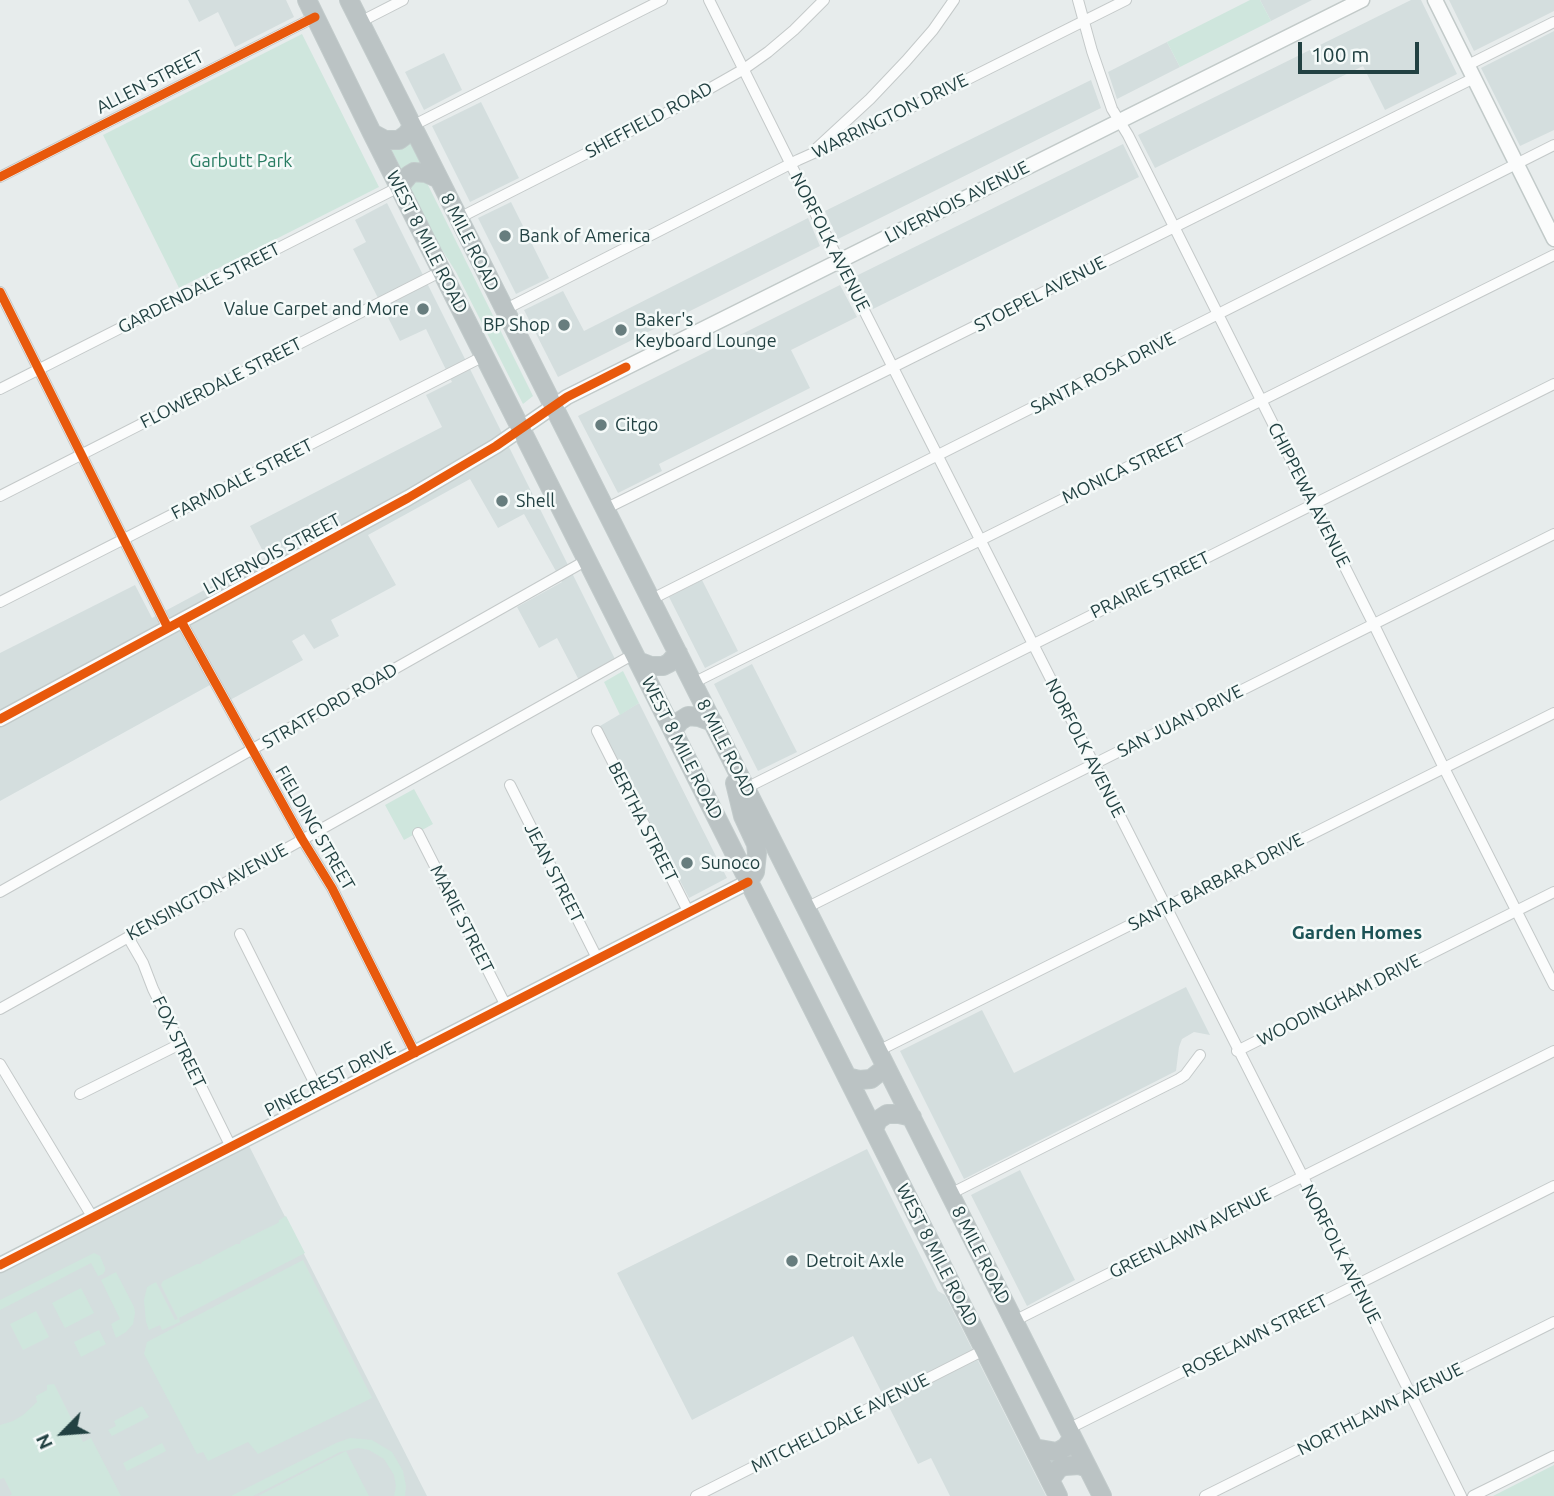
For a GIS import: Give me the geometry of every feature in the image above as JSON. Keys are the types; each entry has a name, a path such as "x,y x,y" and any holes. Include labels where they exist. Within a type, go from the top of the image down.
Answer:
{"highway":[{"name":"WEST 8 MILE ROAD","path":"307,0 1058,1496"},
{"name":"8 MILE ROAD","path":"349,0 1102,1496"},
{"path":"372,133 385,140 398,140 407,134 412,126"},
{"path":"399,187 414,173 426,173 439,179"},
{"path":"636,657 660,667 669,663 678,653"},
{"path":"673,730 688,716 713,722"},
{"path":"728,753 743,816 757,848 756,867 748,882"},
{"path":"847,1077 871,1079 881,1071 882,1058"},
{"path":"874,1129 878,1120 887,1114 912,1117"},
{"path":"1034,1448 1057,1452 1066,1447 1070,1433"},
{"path":"1050,1480 1059,1468 1065,1465 1088,1468"}],"street":[{"path":"360,22 403,0"},
{"path":"412,126 662,0"},
{"name":"NORFOLK AVENUE","path":"709,0 1237,1051 1303,1177 1461,1496"},
{"name":"SHEFFIELD ROAD","path":"459,218 672,110 744,69 794,30 824,0"},
{"path":"811,154 886,83 933,30 954,0"},
{"name":"CHIPPEWA AVENUE","path":"1078,0 1098,73 1112,109 1128,135 1554,985"},
{"name":"WARRINGTON DRIVE","path":"504,310 811,154 874,126 1126,0"},
{"name":"LIVERNOIS AVENUE","path":"553,406 1362,0"},
{"path":"1435,0 1554,239"},
{"name":"ALLEN STREET","path":"0,177 315,17"},
{"name":"STOEPEL AVENUE","path":"606,509 1174,227 1471,71 1554,22"},
{"name":"SANTA ROSA DRIVE","path":"652,599 1554,145"},
{"name":"GARDENDALE STREET","path":"0,389 399,187"},
{"name":"MONICA STREET","path":"693,683 1554,255"},
{"name":"FLOWERDALE STREET","path":"0,496 442,271"},
{"name":"FIELDING STREET","path":"0,292 124,539 253,750 332,888 415,1053"},
{"name":"FARMDALE STREET","path":"0,602 484,356"},
{"name":"PRAIRIE STREET","path":"746,788 1554,384"},
{"name":"LIVERNOIS STREET","path":"0,719 408,498 521,429 553,406"},
{"name":"SAN JUAN DRIVE","path":"806,908 1554,534"},
{"name":"STRATFORD ROAD","path":"0,892 587,560"},
{"name":"KENSINGTON AVENUE","path":"0,1009 302,839 636,657"},
{"name":"SANTA BARBARA DRIVE","path":"882,1058 1165,908 1554,713"},
{"name":"BERTHA STREET","path":"597,732 689,913"},
{"name":"JEAN STREET","path":"510,785 598,960"},
{"name":"MARIE STREET","path":"418,833 506,1006"},
{"name":"PINECREST DRIVE","path":"0,1265 748,882"},
{"name":"WOODINGHAM DRIVE","path":"1237,1051 1554,892"},
{"path":"240,934 323,1100"},
{"name":"FOX STREET","path":"128,937 231,1147"},
{"path":"80,1094 180,1044"},
{"name":"GREENLAWN AVENUE","path":"1014,1321 1554,1051"},
{"path":"950,1194 1179,1079 1200,1055"},
{"path":"0,1064 93,1218"},
{"name":"ROSELAWN STREET","path":"1070,1433 1554,1186"},
{"name":"NORTHLAWN AVENUE","path":"1205,1496 1554,1322"},
{"name":"MITCHELLDALE AVENUE","path":"696,1496 984,1350"},
{"path":"1473,1496 1554,1456"}],"shaded area":[{"path":"188,0 286,0 294,17 235,47 218,12 199,22"},
{"path":"1260,0 1312,0 1271,21"},
{"path":"1411,0 1421,0 1457,74 1385,110 1363,66 1155,168 1138,135"},
{"path":"1449,0 1554,0 1554,11 1474,51"},
{"path":"1554,31 1554,130 1520,146 1481,68"},
{"path":"1167,42 1180,67 1117,99 1108,72"},
{"path":"444,53 462,90 424,110 405,72"},
{"path":"1091,80 1101,108 838,239 825,211"},
{"path":"481,102 519,178 470,202 432,126"},
{"path":"1123,144 1139,177 873,309 856,276"},
{"path":"511,202 549,278 516,294 478,218"},
{"path":"387,203 619,667 582,686 557,638 539,648 517,607 562,582 524,514 498,528 470,479 368,535 396,585 331,620 339,636 314,649 304,634 292,641 303,660 230,700 219,680 0,801 0,653 135,585 152,618 266,557 250,526 442,427 426,395 452,382 426,329 400,341 353,249 366,242 355,220"},
{"path":"808,218 820,246 558,377 524,310 563,291 584,331"},
{"path":"840,285 857,317 791,350 810,388 659,464 662,471 618,493 578,416"},
{"path":"702,580 738,651 705,668 669,597"},
{"path":"752,664 797,752 758,771 714,684"},
{"path":"639,703 727,878 689,898 600,726"},
{"path":"1186,987 1210,1035 1194,1032 1182,1039 1176,1071 964,1179 900,1051 982,1010 1014,1073"},
{"path":"245,1138 427,1496 0,1496 0,1264"},
{"path":"867,1149 938,1291 945,1295 1046,1496 950,1496 931,1458 918,1464 853,1336 692,1420 617,1273"},
{"path":"1020,1170 1075,1280 1027,1306 971,1195"}],"green space":[{"path":"1250,0 1260,0 1271,21 1180,67 1167,42"},
{"name":"Garbutt Park","path":"302,34 379,187 179,288 103,135"},
{"path":"410,141 421,165 402,171 390,147"},
{"path":"412,180 427,183 533,396 523,404 411,190 409,185"},
{"path":"623,671 639,703 620,715 604,682"},
{"path":"414,789 433,824 404,840 385,805"},
{"path":"286,1216 305,1253 179,1318 180,1322 162,1330 160,1325 149,1330 144,1300 147,1287 156,1282 175,1320 178,1319 161,1285 163,1281 240,1244"},
{"path":"94,1253 100,1256 105,1268 103,1274 98,1276 91,1263 0,1310 0,1300"},
{"path":"303,1260 372,1398 258,1454 248,1442 208,1461 203,1452 197,1454 144,1354 147,1342"},
{"path":"116,1272 135,1313 133,1324 116,1338 111,1324 120,1319 101,1280"},
{"path":"81,1288 94,1313 65,1328 52,1303"},
{"path":"36,1311 49,1337 23,1350 10,1324"},
{"path":"99,1330 106,1344 81,1357 74,1342"},
{"path":"54,1384 83,1442 91,1438 121,1496 9,1496 12,1494 4,1478 0,1479 0,1425 23,1415 37,1402 36,1396 47,1390 47,1385"},
{"path":"142,1406 149,1417 112,1436 108,1430 116,1426 114,1421"},
{"path":"350,1438 372,1440 392,1452 403,1471 405,1496 394,1496 394,1475 384,1459 369,1450 358,1448 340,1452 253,1496 231,1496 336,1443"},
{"path":"162,1443 166,1451 127,1471 123,1463"},
{"path":"346,1451 369,1496 258,1496"},
{"path":"1554,1465 1554,1496 1493,1496"}],"cycle path":[{"path":"0,177 315,17"},
{"path":"0,292 168,628"},
{"path":"0,719 408,498 496,446 567,397 626,367"},
{"path":"181,621 332,888 415,1053"},
{"path":"0,1265 748,882"}],"place":[{"name":"Bank of America","path":"505,236"},
{"name":"Value Carpet and More","path":"423,309"},
{"name":"BP Shop","path":"564,325"},
{"name":"Baker's Keyboard Lounge","path":"621,330"},
{"name":"Citgo","path":"601,425"},
{"name":"Shell","path":"502,501"},
{"name":"Sunoco","path":"687,863"},
{"name":"Detroit Axle","path":"792,1261"}],"district":[{"name":"Garden Homes","path":"1357,933"}]}
